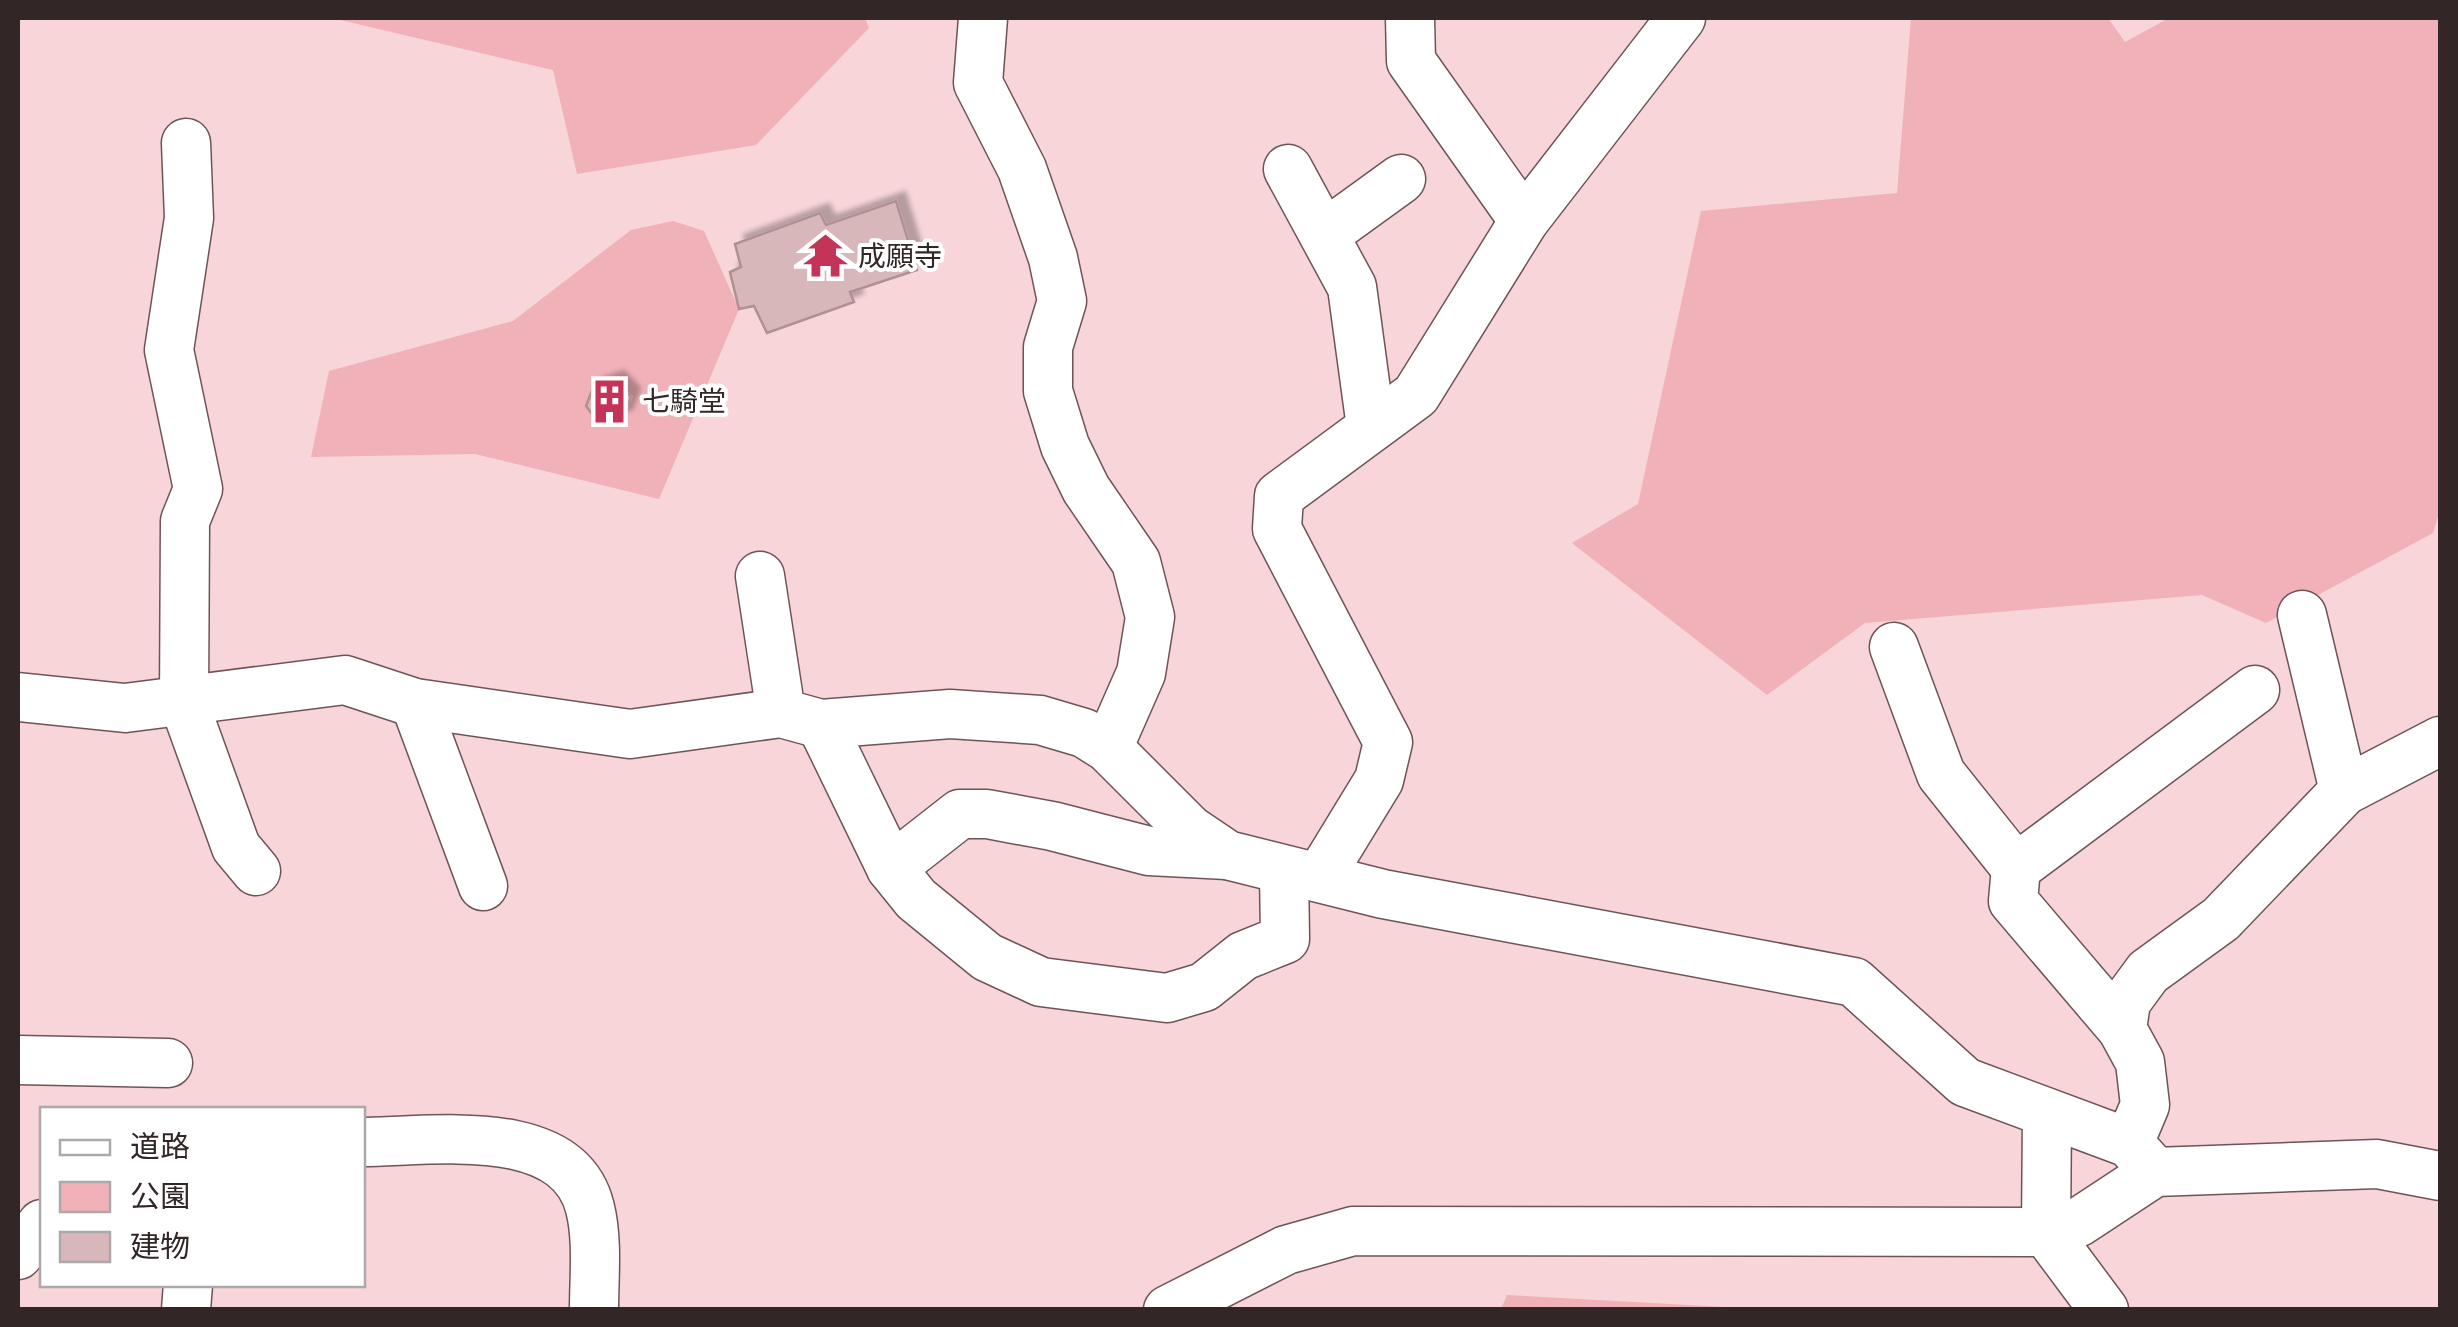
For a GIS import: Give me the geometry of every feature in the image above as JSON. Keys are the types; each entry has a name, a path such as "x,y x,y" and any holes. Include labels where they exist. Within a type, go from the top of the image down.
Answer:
{"street":[{"path":"983,18 978,84 1022,169 1053,258 1062,301 1048,347 1048,391 1066,446 1086,489 1136,562 1150,616 1140,674 1108,748"},
{"path":"1410,18 1411,61 1524,221"},
{"path":"760,576 801,718 891,868 916,899 987,958 1041,982 1167,998 1204,987 1243,956 1285,939 1302,873 1378,780 1388,742 1277,530 1279,496 1416,395 1524,221 1681,18"},
{"path":"186,143 188,218 170,350 198,489 185,521 184,703 236,846 256,871"},
{"path":"1288,169 1352,288 1371,427"},
{"path":"1325,234 1400,179"},
{"path":"2302,615 2344,791"},
{"path":"1168,1310 1286,1250 1353,1230 2046,1232 2079,1222 2142,1157 2145,1105 2140,1062 2122,1029 2013,901 2016,868 1941,774 1894,647"},
{"path":"18,696 125,708 345,680 415,703 630,734 801,718 950,714 1040,720 1084,733 1108,748 1190,830 1227,855"},
{"path":"2016,868 2255,690"},
{"path":"415,703 482,886"},
{"path":"2122,1029 2126,1002 2148,972 2221,919 2344,791 2440,741"},
{"path":"891,868 960,814 987,814 1052,826 1148,850 1227,855 1383,894 1854,982 1965,1082 2047,1113 2142,1157 2377,1164 2440,1176"},
{"path":"18,1060 168,1063"},
{"path":"2047,1113 2046,1232 2104,1310"},
{"path":"365,1142 518,1142 548,1156 575,1176 590,1208 594,1310"},
{"path":"18,1255 40,1227"}],"green space":[{"path":"332,18 865,18 869,28 756,145 577,174 553,70"},
{"path":"1911,18 2108,18 2125,42 2169,18 2440,18 2440,510 2433,533 2266,623 2202,595 1865,623 1767,695 1572,543 1638,504 1701,211 1897,193"},
{"path":"673,221 704,231 739,309 659,499 475,454 311,457 329,371 513,321 631,230"},
{"path":"1507,1295 1761,1309 1501,1309"}],"building":[{"name":"成願寺","path":"896,201 917,270 850,292 854,302 767,333 754,306 739,309 730,272 741,267 735,244 820,213 826,225"},
{"name":"七騎堂","path":"615,380 631,397 623,418 599,423 586,406 593,388"}],"place":[{"name":"成願寺","path":"825,256"},
{"name":"七騎堂","path":"609,401"}]}
